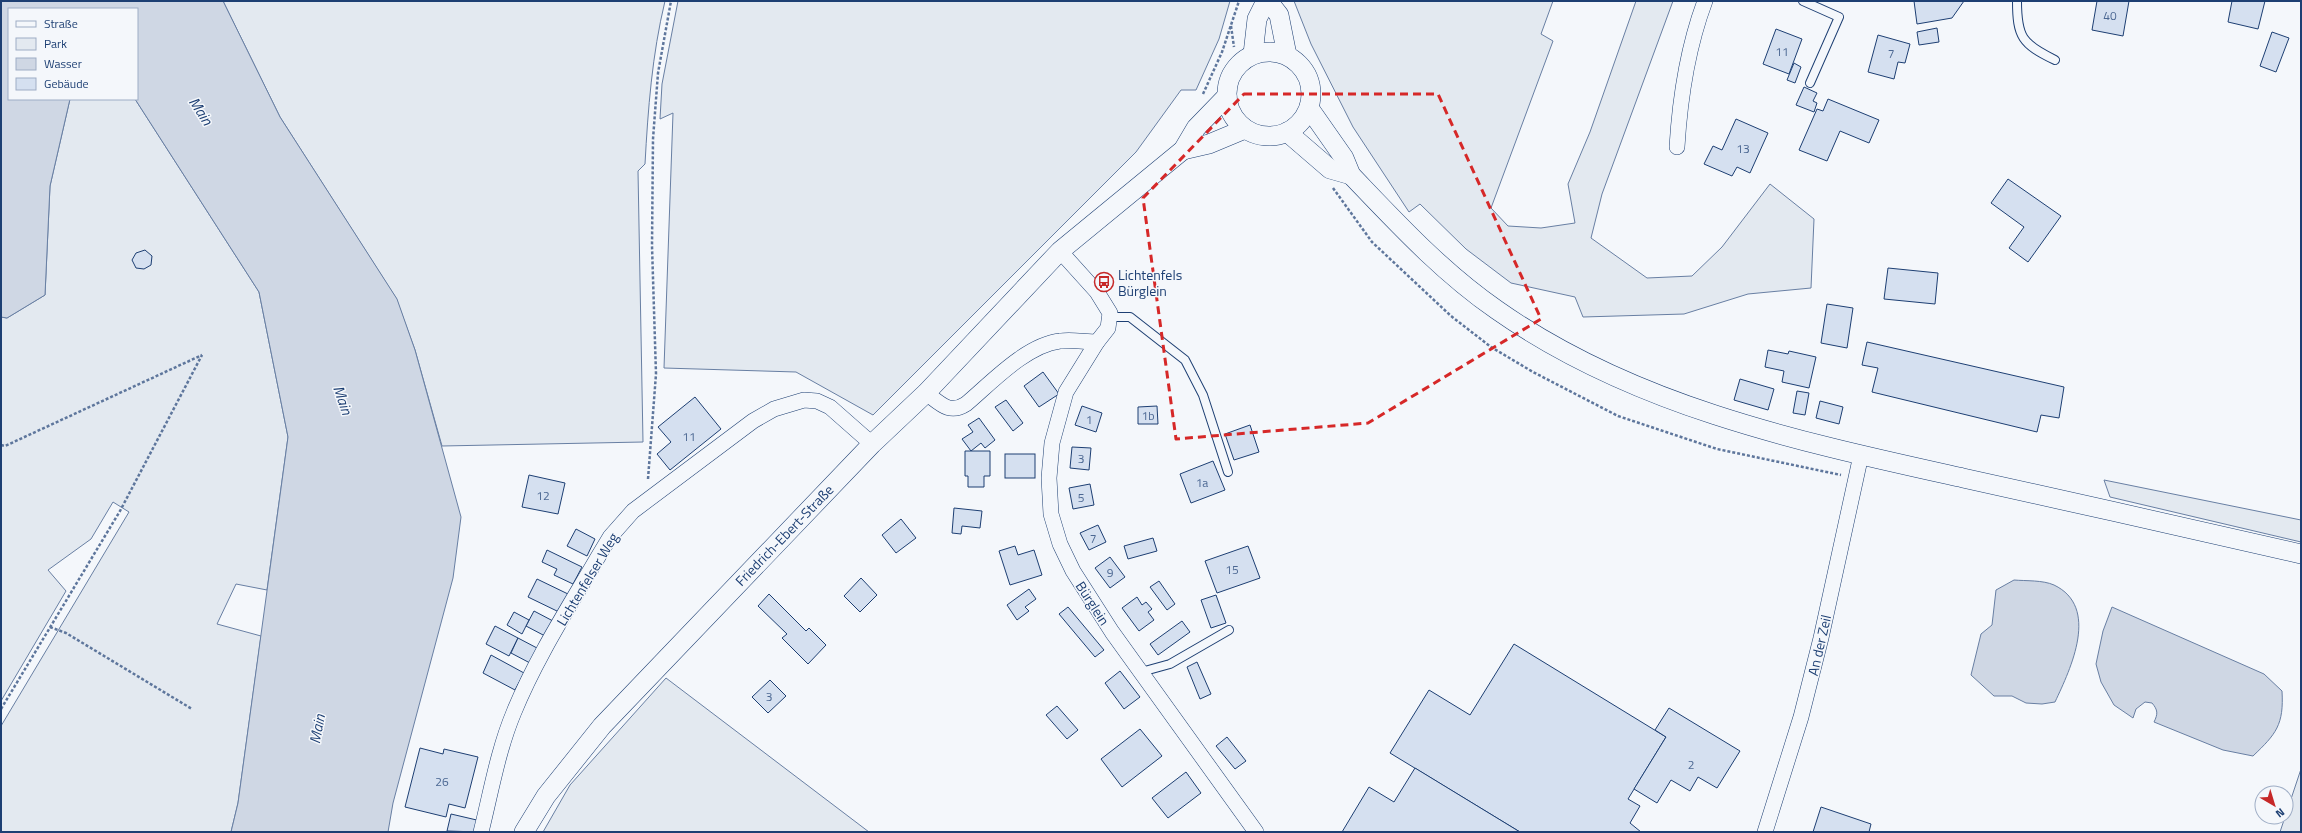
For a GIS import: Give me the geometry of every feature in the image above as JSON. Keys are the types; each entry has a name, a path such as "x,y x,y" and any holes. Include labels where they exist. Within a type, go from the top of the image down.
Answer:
{"street":[{"path":"1253,54 1257,19 1267,1 1278,15 1290,57"},
{"path":"1677,147 1685,69 1704,1"},
{"path":"1271,51 1290,57 1302,66 1311,86 1309,108 1301,122 1288,132 1273,136 1264,136 1245,129 1232,114 1227,96 1232,74 1238,65 1253,54 1271,51"},
{"path":"1183,150 1196,128 1227,96"},
{"path":"1309,108 1344,158 1351,175 1430,256 1463,286 1498,312 1567,352 1651,394 1710,415 1772,434 2301,554"},
{"path":"1183,150 1209,144 1245,129"},
{"path":"1288,132 1330,169 1351,175"},
{"name":"Friedrich-Ebert-Straße","path":"524,832 554,786 602,726 872,444 926,393 1060,251 1183,150"},
{"path":"1060,251 1097,292 1110,313 1110,317"},
{"name":"Bürglein","path":"1110,317 1108,328 1097,342 1066,392 1058,418 1052,443 1049,478 1051,514 1060,544 1073,571 1094,606 1256,832"},
{"path":"926,393 948,409 956,409 966,404 1020,359 1045,344 1060,340 1097,342"},
{"name":"Lichtenfelser Weg","path":"481,832 503,743 513,712 527,683 610,537 627,517 647,500 753,421 790,402 811,400 830,407 872,444"},
{"name":"An der Zeil","path":"1765,832 1801,717 1822,638 1860,455"}],"lane":[{"path":"1803,1 1839,17 1810,82"},
{"path":"2017,1 2017,25 2025,40 2033,50 2055,60"},
{"path":"1110,317 1130,317 1185,360 1203,394 1228,472"},
{"path":"1141,672 1170,664 1229,630"}],"path":[{"path":"647,500 656,374 652,246 654,139 658,73 671,1"},
{"path":"1201,99 1222,52 1239,1"},
{"path":"1,445 5,446 202,355 120,511 1,709"},
{"path":"50,628 66,633 192,709"}],"highlighted area":[{"path":"1244,94 1438,94 1541,319 1368,423 1176,439 1143,198"}],"green space":[{"path":"223,1 665,1 651,82 645,164 638,171 643,442 442,446 415,350 396,298 280,117"},
{"path":"678,1 1230,1 1219,39 1196,90 1181,90 1136,152 873,415 796,372 664,368 673,113 660,119 662,84"},
{"path":"1294,1 1553,1 1541,34 1553,41 1491,208 1508,226 1541,228 1575,223 1568,184 1590,132 1636,1 1673,1 1602,194 1591,238 1647,278 1692,276 1722,247 1770,184 1814,219 1811,288 1748,294 1684,314 1583,317 1575,297 1511,283 1466,249 1420,204 1409,212 1353,127 1311,44"},
{"path":"70,100 136,100 259,292 288,437 267,590 236,584 217,624 261,636 238,803 231,832 1,832 1,726 129,512 113,502 91,539 48,570 66,591 1,701 1,317 7,318 45,295 50,186"},
{"path":"2104,480 2301,520 2301,542 2110,497"},
{"path":"666,678 869,832 543,832 570,785"},
{"path":"2301,769 2301,832 2280,832 2282,825 2294,825 2294,790"}],"water":[{"name":"Main","path":"1,1 223,1 280,117 397,299 415,350 461,517 453,578 393,803 388,832 231,832 238,803 288,437 259,292 136,100 138,100 138,8 8,8 8,100 70,100 50,186 45,295 7,318 1,317"},
{"path":"2014,580 2050,583 2068,595 2076,608 2079,623 2078,639 2074,656 2055,702 2042,704 2026,703 2012,696 1994,696 1971,675 1981,634 1992,625 1996,590"},
{"path":"2112,607 2264,674 2282,691 2282,712 2280,721 2273,735 2253,756 2223,750 2154,722 2157,712 2152,703 2145,702 2136,709 2133,718 2114,705 2101,682 2096,664 2103,631"}],"building":[{"path":"1914,1 1964,1 1952,18 1917,24"},
{"path":"2097,1 2129,1 2123,36 2092,30"},
{"path":"2232,1 2265,1 2258,29 2228,22"},
{"path":"1937,28 1939,42 1919,45 1917,32"},
{"path":"1776,29 1802,39 1789,74 1763,64"},
{"path":"2272,32 2289,38 2276,72 2260,66"},
{"path":"1878,35 1910,44 1905,63 1898,62 1894,79 1868,72"},
{"path":"1794,63 1801,67 1795,83 1787,80"},
{"path":"1804,87 1817,93 1813,101 1817,103 1814,112 1796,105"},
{"path":"1828,99 1879,120 1869,143 1840,131 1827,161 1799,150 1817,109 1823,111"},
{"path":"1736,119 1768,133 1750,173 1737,167 1732,176 1704,164 1713,146 1722,150"},
{"path":"2008,179 2061,216 2028,262 2009,248 2024,227 1991,203"},
{"path":"145,250 152,256 151,265 144,269 136,268 132,260 136,253"},
{"path":"1888,268 1938,273 1935,304 1884,299"},
{"path":"1827,304 1853,308 1847,348 1821,343"},
{"path":"1867,342 2064,387 2059,418 2041,415 2037,432 1872,392 1878,368 1862,365"},
{"path":"1768,350 1788,354 1789,351 1816,357 1809,388 1782,382 1784,371 1765,367"},
{"path":"1043,372 1059,394 1039,407 1024,386"},
{"path":"1740,379 1774,389 1768,410 1734,400"},
{"path":"1797,391 1809,393 1805,415 1793,413"},
{"path":"695,397 721,429 670,470 657,454 671,442 658,427"},
{"path":"1006,400 1023,423 1013,431 995,407"},
{"path":"1820,401 1843,407 1839,424 1816,418"},
{"path":"1082,406 1102,413 1096,432 1075,425"},
{"path":"1157,406 1158,424 1138,424 1138,407"},
{"path":"979,418 995,440 985,448 981,443 971,451 962,439 973,432 968,425"},
{"path":"1250,425 1259,452 1234,460 1225,434"},
{"path":"1072,447 1091,448 1089,470 1070,468"},
{"path":"965,451 990,451 990,476 984,476 984,487 968,487 968,476 965,476"},
{"path":"1005,454 1035,454 1035,478 1005,478"},
{"path":"1213,461 1225,490 1191,503 1180,474"},
{"path":"529,475 565,483 558,514 522,507"},
{"path":"1090,484 1094,505 1073,509 1069,488"},
{"path":"954,508 982,511 980,528 962,526 961,534 952,533"},
{"path":"901,519 916,538 896,553 882,535"},
{"path":"1098,525 1106,542 1089,550 1080,533"},
{"path":"576,529 595,539 587,556 567,546"},
{"path":"1153,538 1157,551 1128,559 1124,546"},
{"path":"1015,546 1018,555 1034,550 1042,575 1010,585 999,551"},
{"path":"1248,546 1260,578 1217,593 1205,561"},
{"path":"547,550 582,567 573,584 554,575 557,569 542,562"},
{"path":"1110,557 1125,577 1110,588 1095,568"},
{"path":"861,578 877,595 860,612 844,596"},
{"path":"537,579 568,594 559,612 528,597"},
{"path":"1159,581 1175,604 1167,610 1150,587"},
{"path":"1029,589 1036,599 1025,607 1029,611 1017,620 1007,605"},
{"path":"769,594 806,631 809,628 826,645 808,664 782,638 787,634 758,606"},
{"path":"1216,595 1226,623 1211,628 1201,600"},
{"path":"1137,597 1142,605 1146,602 1152,609 1148,612 1154,620 1139,631 1122,608"},
{"path":"1068,607 1104,650 1095,657 1059,614"},
{"path":"534,611 553,621 545,636 526,626"},
{"path":"514,612 529,620 522,634 507,625"},
{"path":"1182,621 1190,632 1158,655 1150,644"},
{"path":"495,626 518,638 509,656 486,644"},
{"path":"518,638 537,648 530,663 511,653"},
{"path":"1514,644 1666,737 1628,799 1640,806 1630,823 1641,832 1520,832 1390,753 1429,690 1470,715"},
{"path":"491,655 524,673 515,690 483,673"},
{"path":"1197,662 1211,694 1200,699 1187,667"},
{"path":"1120,671 1140,697 1124,709 1105,683"},
{"path":"770,680 786,696 768,713 752,697"},
{"path":"1057,706 1078,730 1067,739 1046,715"},
{"path":"1669,708 1740,751 1717,788 1698,777 1690,791 1671,780 1657,803 1634,789 1666,737 1655,730"},
{"path":"1140,729 1162,756 1122,787 1101,759"},
{"path":"1227,737 1246,761 1235,769 1216,746"},
{"path":"420,748 443,754 444,749 478,757 465,808 449,804 446,817 405,807"},
{"path":"1415,768 1520,832 1342,832 1369,787 1394,802"},
{"path":"1186,772 1201,793 1168,818 1152,798"},
{"path":"1821,807 1871,824 1869,832 1813,832"},
{"path":"451,814 481,821 479,832 447,831"}],"place":[{"name":"Lichtenfels Bürglein","path":"1104,282"}]}
